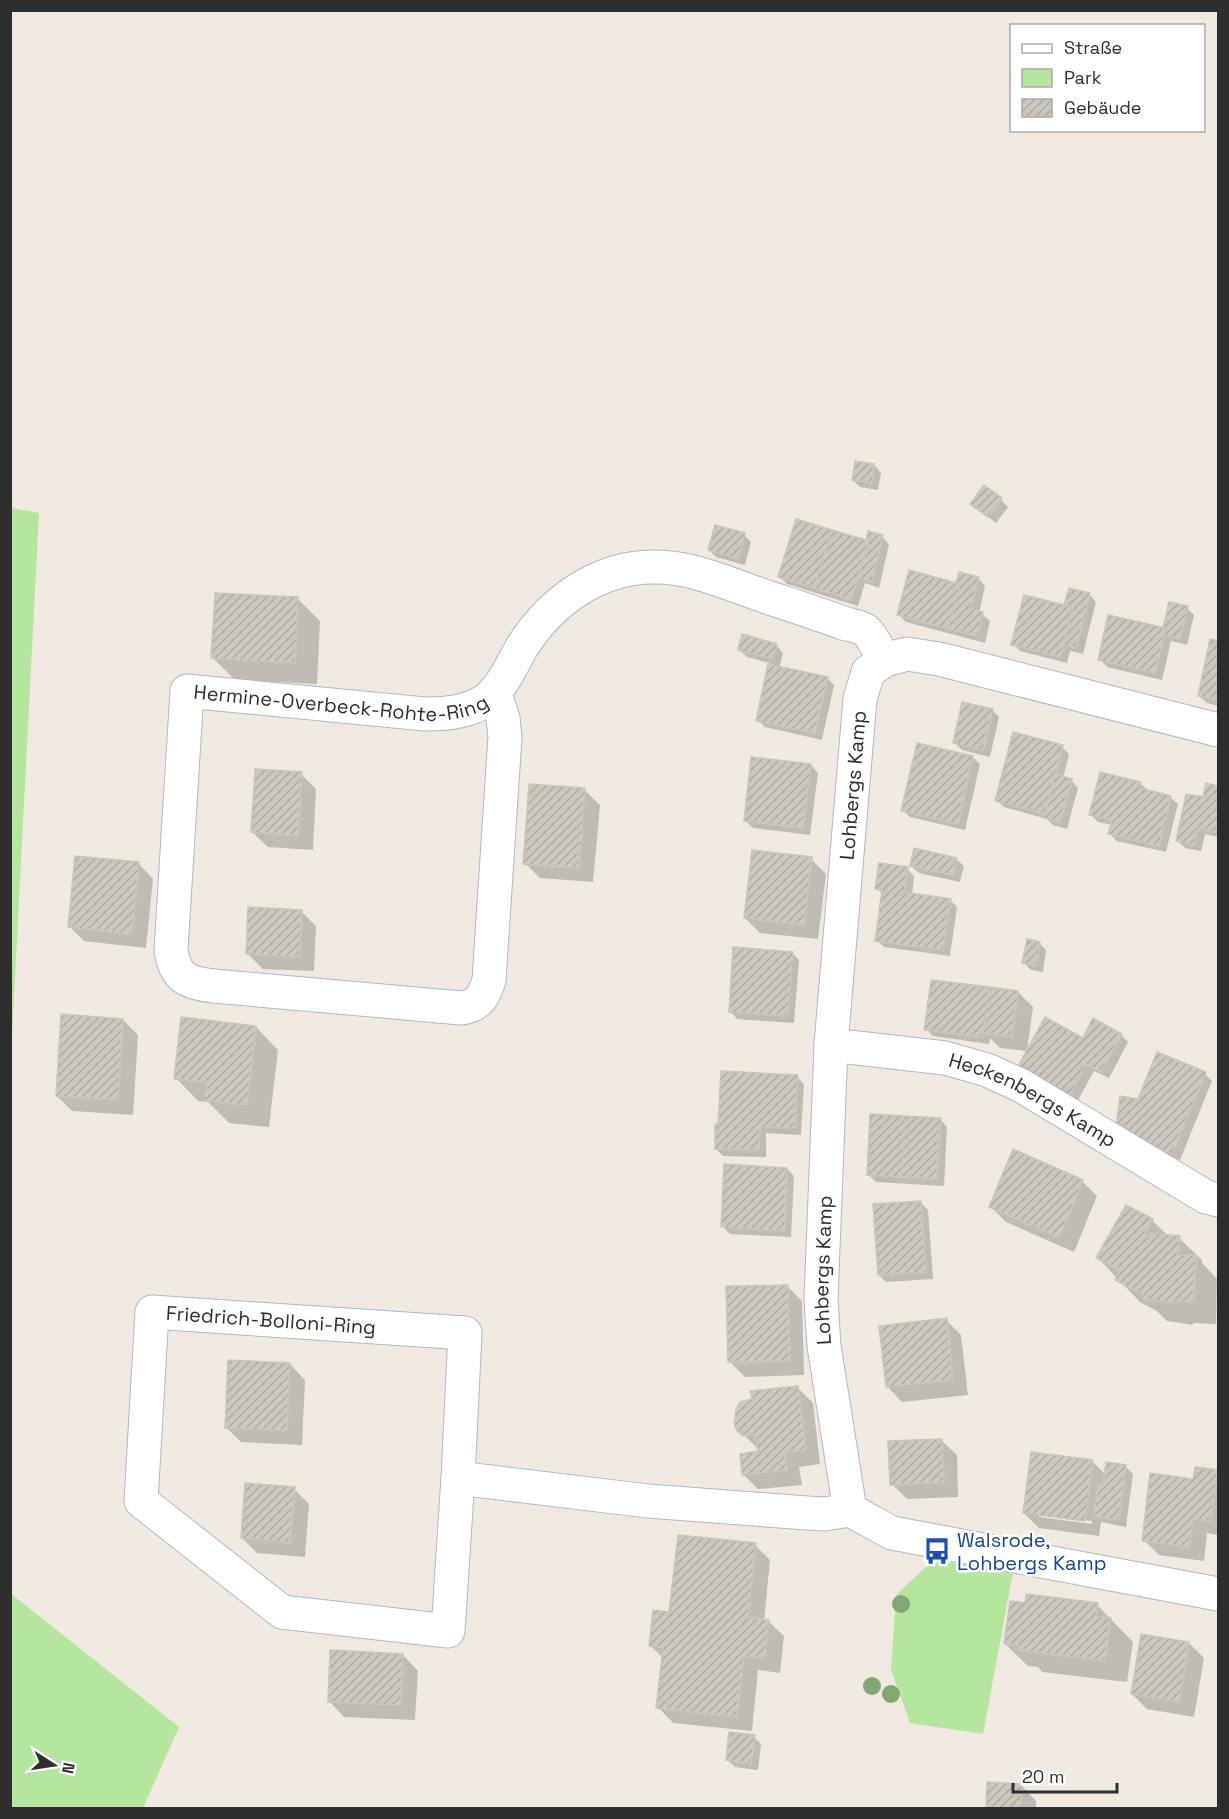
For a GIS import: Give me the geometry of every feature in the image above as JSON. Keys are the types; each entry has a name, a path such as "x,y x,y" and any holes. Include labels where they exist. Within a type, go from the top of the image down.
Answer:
{"street":[{"name":"Hermine-Overbeck-Rohte-Ring","path":"494,692 503,718 505,737 489,980 486,990 476,1004 461,1008 213,986 192,982 178,973 173,963 171,950 187,691 425,714 465,710 489,698 533,629 564,599 579,588 614,573 635,568 657,567 692,572 865,630 885,660"},
{"path":"885,660 907,654 939,659 1218,730"},
{"name":"Lohbergs Kamp","path":"849,1510 824,1346 821,1299 831,1045 860,699 868,672 885,660"},
{"name":"Heckenbergs Kamp","path":"831,1045 945,1058 987,1070 1020,1085 1206,1197 1218,1200"},
{"name":"Friedrich-Bolloni-Ring","path":"152,1312 465,1333 458,1478 448,1631 282,1612 141,1501 152,1312"},
{"path":"458,1478 648,1501 824,1514 849,1510 892,1533 1218,1594"}],"green space":[{"path":"10,508 39,513 11,1055"},
{"path":"933,1560 1013,1572 983,1734 910,1723 891,1670 896,1595"},
{"path":"10,1593 179,1727 143,1808 11,1808"}],"building":[{"path":"855,461 874,464 872,483 852,480"},
{"path":"984,485 1002,498 988,517 970,504"},
{"path":"796,519 832,530 814,588 778,577"},
{"path":"715,525 745,533 738,559 708,550"},
{"path":"832,530 869,541 851,600 814,588"},
{"path":"868,531 883,535 872,582 858,577 869,541 866,541"},
{"path":"909,570 960,584 948,629 897,615"},
{"path":"959,572 979,577 971,609 983,612 978,636 948,629 960,584 956,583"},
{"path":"1069,588 1090,593 1076,648 1063,645 1073,607 1064,605"},
{"path":"215,593 298,597 295,663 211,658"},
{"path":"1024,595 1073,607 1060,657 1011,645"},
{"path":"1169,602 1188,606 1180,639 1164,635 1166,628 1163,628"},
{"path":"1108,615 1166,628 1155,673 1098,660"},
{"path":"742,634 777,644 773,659 738,650"},
{"path":"1210,639 1218,641 1218,701 1198,696"},
{"path":"768,664 828,677 815,733 756,721"},
{"path":"962,702 993,709 983,750 953,743"},
{"path":"1013,732 1063,745 1045,814 995,801"},
{"path":"917,743 973,756 958,824 901,811"},
{"path":"751,757 811,764 803,828 744,821"},
{"path":"255,769 302,772 298,836 251,832"},
{"path":"1100,772 1141,782 1140,788 1171,796 1159,846 1108,834 1112,820 1089,815"},
{"path":"1055,774 1072,779 1060,822 1044,818"},
{"path":"1206,783 1218,786 1218,833 1198,828 1194,845 1176,841 1186,794 1203,797"},
{"path":"529,784 585,788 579,868 523,864"},
{"path":"914,848 957,858 953,875 910,866"},
{"path":"752,850 812,857 804,925 744,918"},
{"path":"75,856 139,862 132,934 68,927"},
{"path":"879,863 908,867 904,892 951,899 943,950 875,941 882,890 875,889"},
{"path":"248,907 302,910 300,957 246,954"},
{"path":"1027,939 1040,942 1036,966 1022,963"},
{"path":"733,947 793,952 788,1016 729,1012"},
{"path":"931,980 989,987 983,1037 924,1030"},
{"path":"989,987 1018,991 1012,1037 983,1033"},
{"path":"61,1014 123,1019 118,1100 56,1096"},
{"path":"181,1017 256,1026 247,1105 205,1101 207,1082 174,1079"},
{"path":"1045,1017 1083,1038 1093,1018 1122,1034 1101,1072 1086,1064 1069,1098 1016,1070"},
{"path":"1157,1052 1206,1072 1172,1154 1124,1134 1126,1127 1116,1126 1120,1096 1138,1099"},
{"path":"721,1071 798,1075 795,1128 760,1127 759,1150 715,1149 715,1124 718,1124"},
{"path":"870,1114 905,1116 902,1177 867,1175"},
{"path":"905,1116 941,1118 937,1179 902,1177"},
{"path":"1013,1149 1083,1180 1059,1238 989,1207"},
{"path":"724,1164 787,1168 785,1231 721,1227"},
{"path":"921,1201 926,1272 878,1275 873,1204"},
{"path":"1126,1205 1153,1219 1144,1234 1150,1238 1151,1233 1180,1236 1178,1255 1196,1255 1194,1302 1172,1301 1172,1303 1143,1299 1143,1295 1115,1280 1120,1271 1096,1258"},
{"path":"788,1285 790,1361 728,1362 726,1286"},
{"path":"947,1318 953,1380 886,1387 879,1326"},
{"path":"228,1360 290,1363 287,1430 225,1428"},
{"path":"798,1386 806,1450 785,1452 787,1470 742,1475 740,1454 758,1451 755,1434 743,1436 737,1431 734,1423 740,1402 752,1399 750,1391"},
{"path":"942,1439 944,1482 890,1485 888,1441"},
{"path":"1031,1452 1093,1460 1085,1521 1023,1513"},
{"path":"1106,1462 1126,1465 1119,1520 1094,1516 1098,1484 1103,1485"},
{"path":"1195,1467 1218,1470 1211,1521 1193,1519 1189,1547 1142,1541 1150,1473 1193,1479"},
{"path":"245,1483 295,1487 290,1543 241,1538"},
{"path":"678,1535 756,1543 748,1617 769,1620 765,1658 744,1656 737,1717 656,1708 663,1648 649,1646 653,1610 669,1612"},
{"path":"1026,1594 1098,1603 1096,1616 1111,1618 1105,1661 1018,1650 1019,1646 1004,1644 1010,1601 1025,1603"},
{"path":"1141,1634 1189,1642 1179,1702 1131,1694"},
{"path":"330,1650 403,1654 401,1705 328,1702"},
{"path":"729,1732 755,1735 751,1764 726,1760"},
{"path":"987,1782 1022,1784 1021,1808 986,1808"}],"place":[{"name":"Walsrode, Lohbergs Kamp","path":"937,1551"}]}
